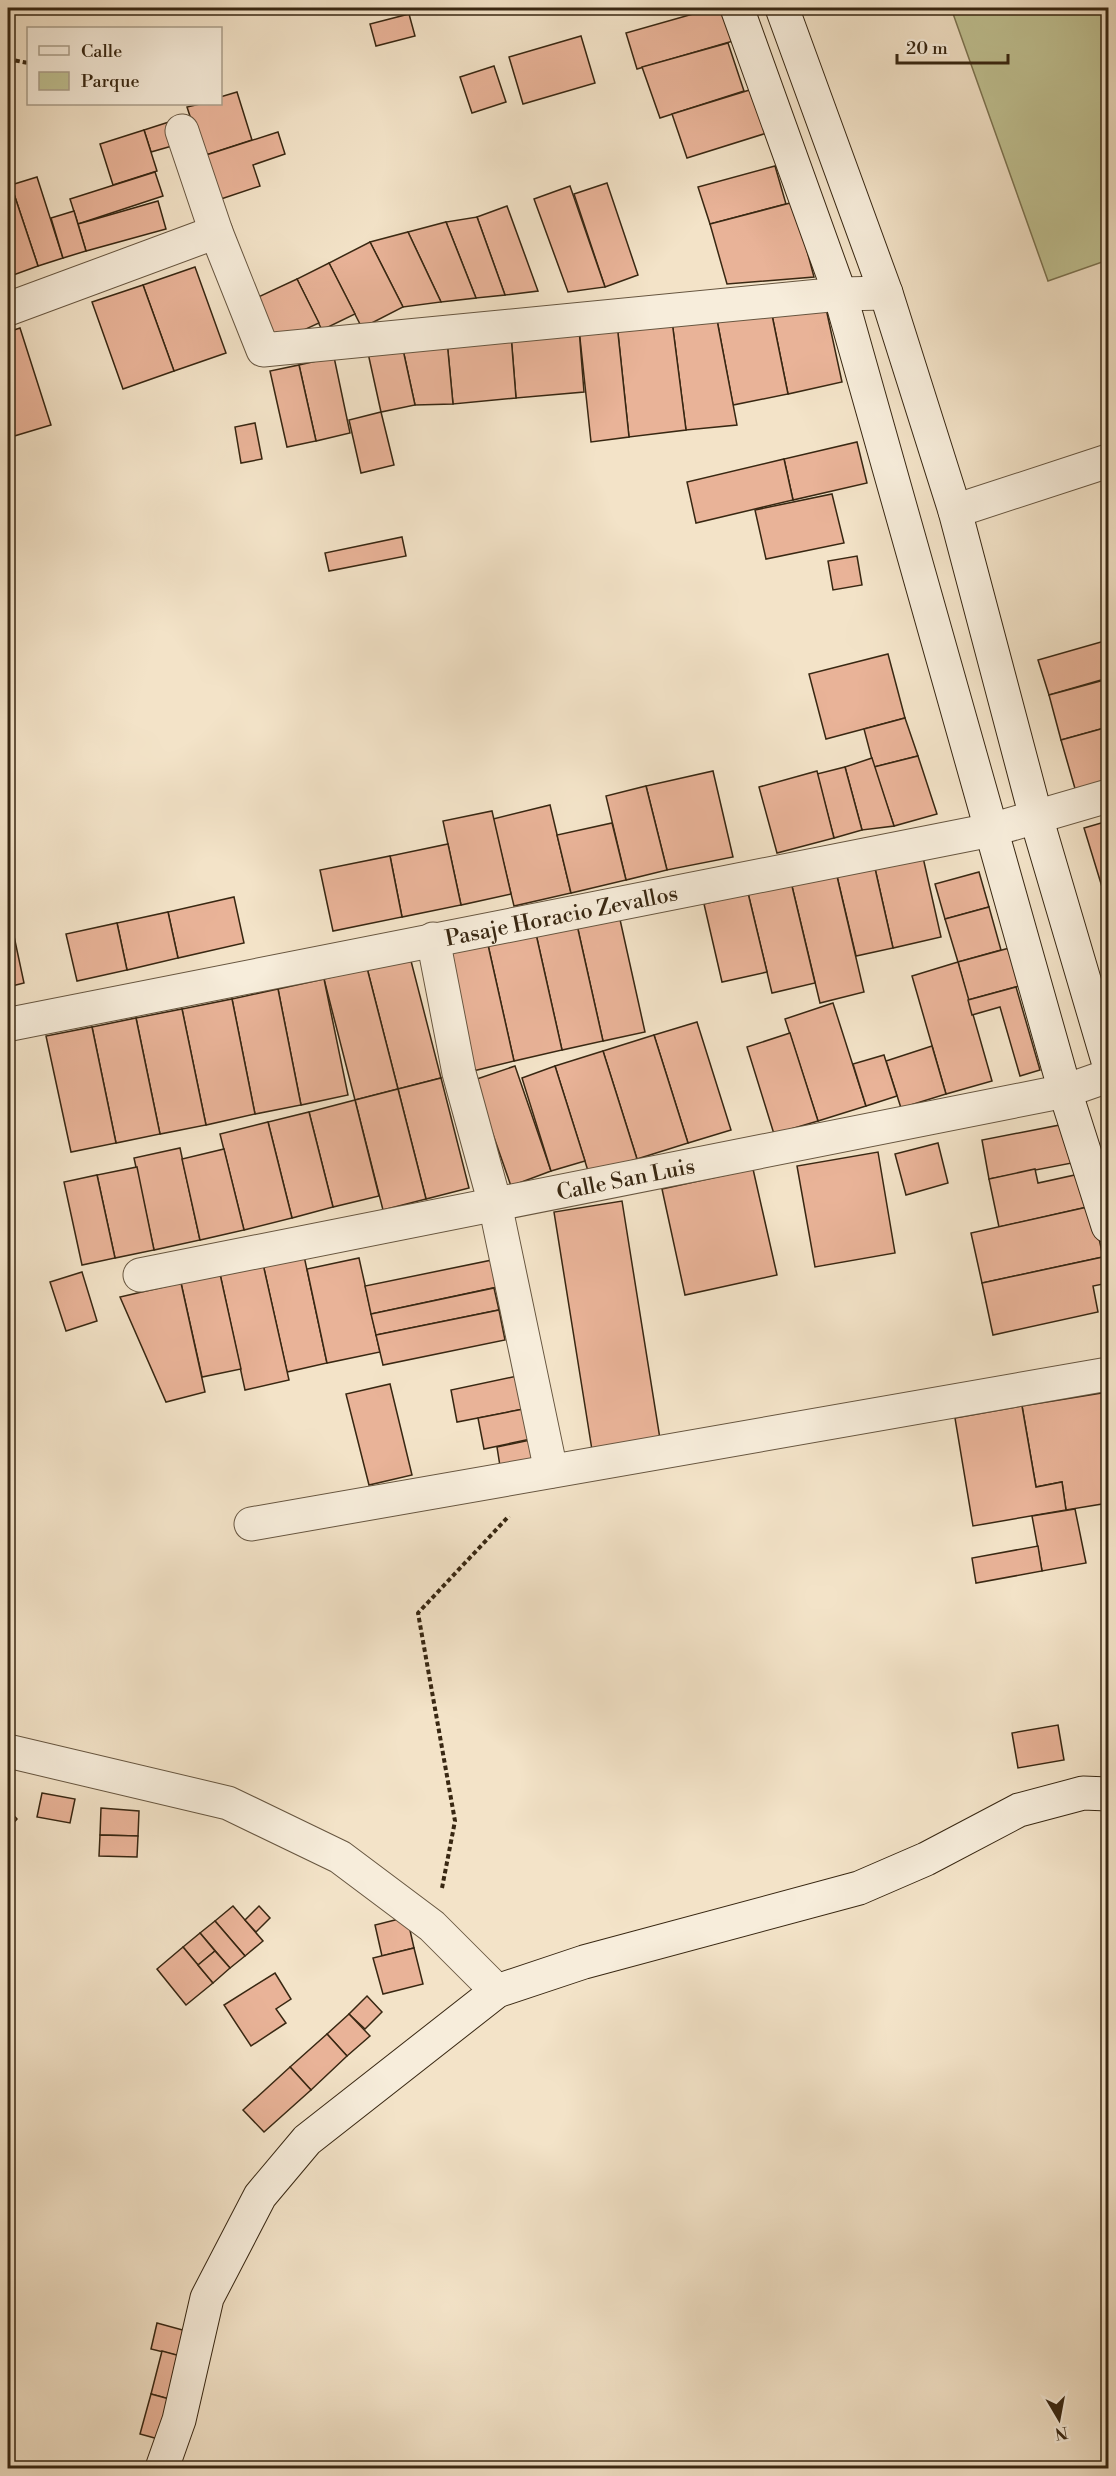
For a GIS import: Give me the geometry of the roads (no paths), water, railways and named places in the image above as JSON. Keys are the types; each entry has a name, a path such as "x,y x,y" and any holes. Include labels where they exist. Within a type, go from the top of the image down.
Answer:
{"street":[{"path":"737,8 840,294 1065,1091 1108,1226"},
{"path":"782,8 886,293 955,511 1036,817 1108,1061"},
{"path":"182,131 216,232 263,350 840,294 886,293"},
{"path":"8,309 216,232"},
{"path":"955,511 1108,461"},
{"name":"Pasaje Horacio Zevallos","path":"11,1024 991,830 1108,796"},
{"path":"434,939 459,1073 495,1204 551,1472"},
{"name":"Calle San Luis","path":"140,1275 1065,1091 1108,1076"},
{"path":"251,1524 1108,1374"},
{"path":"8,1751 228,1803 340,1857 432,1926 497,1991"},
{"path":"162,2469 179,2420 207,2298 260,2196 307,2140 497,1991 584,1962 859,1888 926,1859 1019,1810 1083,1793 1108,1794"}]}
